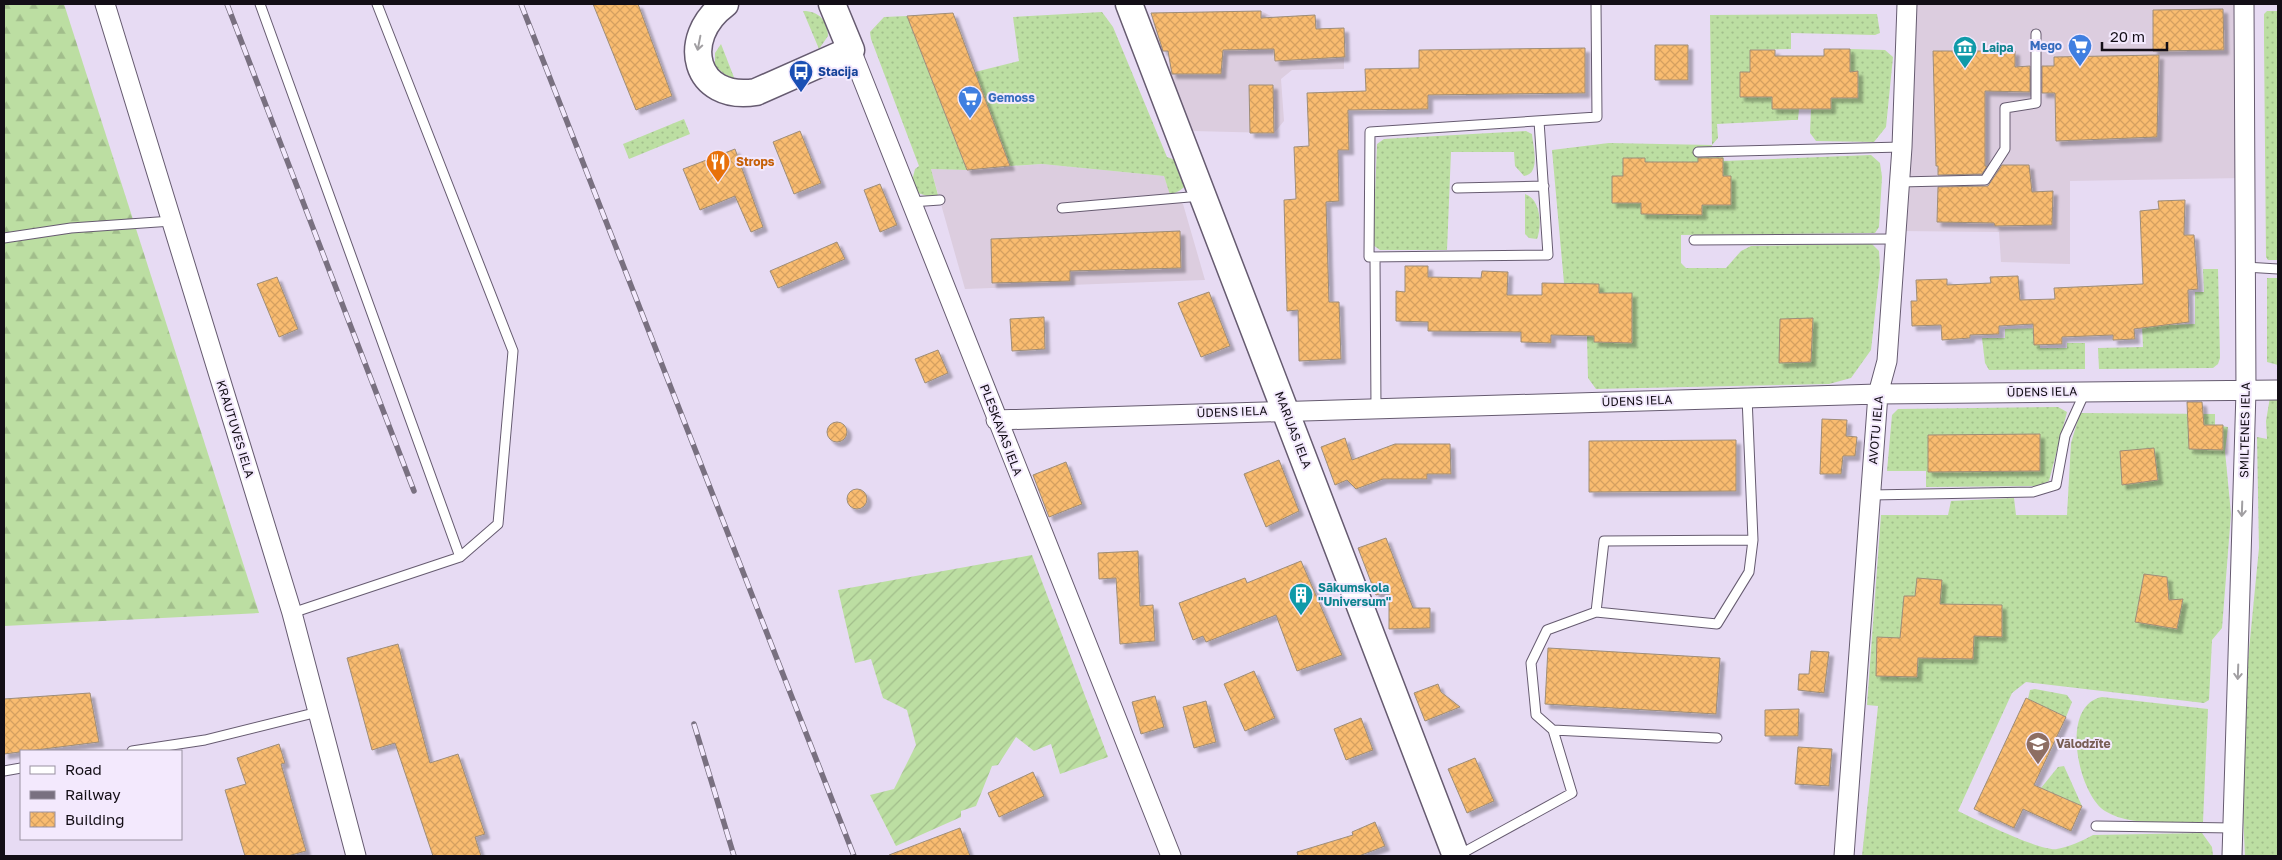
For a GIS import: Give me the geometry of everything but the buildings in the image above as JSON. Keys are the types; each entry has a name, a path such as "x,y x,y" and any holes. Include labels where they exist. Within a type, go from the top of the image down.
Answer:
{"street":[{"name":"KRAUTUVES IELA","path":"105,4 292,613 356,856"},
{"path":"725,4 712,13 703,28 697,45 698,61 705,74 715,85 727,92 739,94 756,92 851,50"},
{"name":"PLESKAVAS IELA","path":"832,4 1171,856"},
{"name":"MARIJAS IELA","path":"1129,4 1456,856"},
{"name":"AVOTU IELA","path":"1844,856 1878,394 1887,361 1902,147 1907,4"},
{"name":"SMILTENES IELA","path":"2232,856 2246,390 2244,4"},
{"name":"ŪDENS IELA","path":"996,420 1747,397 2278,390"}],"lane":[{"path":"260,4 460,557"},
{"path":"292,613 460,557 498,524 513,351 377,4"},
{"path":"1539,121 1548,255 1375,258 1369,256 1370,132 1597,117 1596,4"},
{"path":"1900,182 1986,180 2005,149 2005,108 2036,103 2036,34"},
{"path":"1698,152 1902,147"},
{"path":"1457,188 1544,186"},
{"path":"1062,208 1203,196"},
{"path":"911,202 940,200"},
{"path":"4,238 71,228 172,221"},
{"path":"1694,240 1896,239"},
{"path":"1375,258 1376,408"},
{"path":"2245,267 2278,270"},
{"path":"1871,495 2034,492 2056,485 2065,436 2084,392"},
{"path":"1456,856 1572,793 1553,730 1536,715 1531,663 1547,630 1596,612 1717,624 1748,572 1753,540 1747,397"},
{"path":"1596,612 1604,541 1753,540"},
{"path":"139,750 205,740 318,712"},
{"path":"1553,730 1717,738"},
{"path":"4,771 20,768"},
{"path":"2096,826 2233,828"}],"shaded area":[{"path":"1913,4 2238,4 2243,178 2070,181 2070,264 2001,262 1999,232 1899,231"},
{"path":"1261,11 1273,17 1315,15 1316,29 1344,28 1344,69 1292,70 1281,79 1284,121 1274,133 1193,131 1170,74 1168,52 1160,51 1151,13"},
{"path":"1042,164 1164,176 1171,197 1183,204 1205,280 965,289 931,169 967,170"}],"green space":[{"path":"4,4 64,4 259,613 4,626"},
{"path":"803,11 814,13 824,21 828,36 819,49"},
{"path":"2267,11 2278,11 2278,260 2268,260 2266,257 2264,14"},
{"path":"1102,12 1113,27 1167,157 1183,163 1187,185 1170,195 1164,176 1042,164 1010,166 975,72 1019,61 1013,17"},
{"path":"1877,14 1880,33 1875,35 1791,33 1791,49 1750,50 1750,72 1740,73 1740,97 1772,97 1799,109 1798,120 1717,124 1718,138 1712,145 1710,15"},
{"path":"907,16 967,170 931,169 938,195 927,196 918,193 912,181 915,169 919,166 871,39 870,32 884,17"},
{"path":"721,44 735,80 731,80 715,66 715,53"},
{"path":"1850,49 1885,50 1893,57 1886,127 1874,142 1816,141 1810,133 1811,109 1831,98 1858,98 1858,72 1850,72"},
{"path":"684,119 690,134 629,159 623,144"},
{"path":"1526,131 1532,134 1535,159 1533,170 1524,176 1515,166 1514,152 1451,152 1447,250 1380,250 1373,245 1377,144 1384,139"},
{"path":"1609,143 1712,145 1713,155 1723,155 1724,161 1871,155 1880,163 1882,177 1879,227 1875,233 1681,235 1681,263 1686,268 1726,268 1741,251 1751,246 1872,244 1879,251 1880,268 1871,350 1851,378 1829,384 1596,389 1588,378 1587,336 1594,336 1594,342 1632,343 1632,293 1599,293 1564,283 1552,150"},
{"path":"1525,194 1534,201 1539,214 1539,234 1537,239 1529,238 1525,234"},
{"path":"2203,269 2218,269 2220,358 2218,364 2213,368 2099,369 2098,348 2143,347 2142,325 2167,314 2168,325 2195,324 2195,292 2204,292"},
{"path":"2267,278 2278,278 2278,365 2267,362"},
{"path":"2039,328 2040,348 2067,348 2067,343 2085,343 2085,369 1989,370 1985,363 1982,338 2005,338 2005,329"},
{"path":"2270,397 2278,397 2278,856 2245,856 2243,813 2247,670 2259,548 2257,437 2267,439 2266,421"},
{"path":"2058,407 2067,412 2049,481 2038,486 1926,487 1926,471 1887,471 1892,415 1898,409"},
{"path":"2080,413 2215,414 2215,425 2228,427 2225,451 2231,514 2222,628 2212,640 2209,700 2204,703 2026,682 2012,693 1958,811 2008,834 2049,849 2066,847 2093,835 2202,833 2212,847 2213,856 1862,856 1878,706 1867,705 1881,515 1948,515 1951,501 2014,498 2016,515 2067,515 2071,443"},
{"path":"1032,555 1108,757 1060,774 1051,744 1034,751 1016,737 998,765 992,766 976,806 961,811 961,817 896,846 870,795 894,789 916,745 907,710 883,698 871,659 855,663 838,590"},
{"path":"2035,689 2067,695 2072,702 2066,717 2028,699 2030,690"},
{"path":"2102,697 2208,709 2203,822 2139,822 2115,816 2105,811 2095,802 2081,770 2077,751 2077,732 2081,716 2089,703"},
{"path":"2064,766 2082,806 2041,788 2058,767"}],"railway":[{"path":"227,4 414,491"},
{"path":"521,4 854,856"},
{"path":"694,724 734,856"}],"place":[{"name":"Mego","path":"2080,67"},
{"name":"Laipa","path":"1965,69"},
{"name":"Stacija","path":"801,93"},
{"name":"Gemoss","path":"970,119"},
{"name":"Strops","path":"718,183"},
{"name":"Sākumskola \"Universum\"","path":"1301,616"},
{"name":"Vālodzīte","path":"2038,765"}]}
